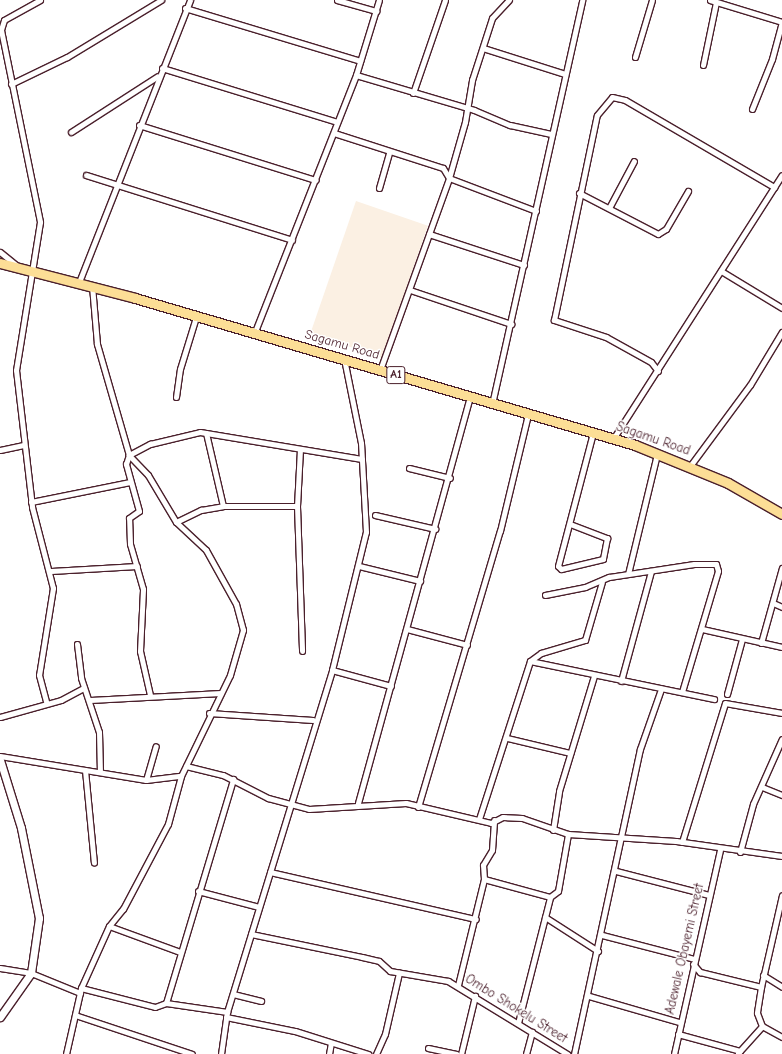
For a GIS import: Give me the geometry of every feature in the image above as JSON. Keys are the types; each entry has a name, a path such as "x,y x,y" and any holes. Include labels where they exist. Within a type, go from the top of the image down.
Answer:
{"highway":[{"name":"Sagamu Road","path":"0,263 32,269 79,282 613,439 690,466 782,514"}],"street":[{"path":"40,0 10,15 2,24 11,84 40,222 16,370 23,445 31,502 51,571 53,600 39,675 46,702"},
{"path":"11,84 67,57 161,0"},
{"path":"79,282 158,76 185,8 190,0"},
{"path":"337,0 376,11"},
{"path":"254,334 316,180 356,75 379,0"},
{"path":"414,93 445,0"},
{"path":"380,370 449,178 492,18 509,0"},
{"path":"492,404 524,266 551,134 582,0"},
{"path":"635,57 652,0"},
{"path":"710,0 782,22 772,59 752,109"},
{"path":"704,65 716,2"},
{"path":"185,8 360,61"},
{"path":"483,48 565,74"},
{"path":"162,68 338,122"},
{"path":"356,75 467,108 489,118 551,134"},
{"path":"70,132 158,76"},
{"path":"658,371 651,362 606,337 554,320 594,122 615,96 774,188"},
{"path":"139,125 316,180"},
{"path":"334,133 389,152 446,169 449,178"},
{"path":"378,188 389,152"},
{"path":"609,208 634,161"},
{"path":"86,175 292,240"},
{"path":"613,439 664,362 782,175"},
{"path":"449,178 536,211"},
{"path":"579,193 661,234 688,191"},
{"path":"429,234 524,266"},
{"path":"0,252 17,266"},
{"path":"721,271 782,308"},
{"path":"92,286 97,344 129,455 130,482 139,511 129,521 136,566 143,589 140,651 150,695"},
{"path":"410,290 511,324"},
{"path":"176,397 180,369 196,317"},
{"path":"690,466 750,385 782,332"},
{"path":"221,1054 227,1014 252,934 313,720 332,670 359,566 366,522 362,459 344,359"},
{"path":"651,362 664,362"},
{"path":"358,803 450,478 470,397"},
{"path":"418,807 500,531 528,414"},
{"path":"129,455 175,436 206,433 362,459"},
{"path":"206,433 223,506"},
{"path":"570,524 607,538 603,559 559,568 570,524 593,433"},
{"path":"0,450 23,445"},
{"path":"300,449 297,506 302,651"},
{"path":"628,574 657,454"},
{"path":"66,1054 81,991 109,926 156,850 175,805 181,776 209,713 221,693 242,640 240,615 206,550 176,522 148,475 129,455"},
{"path":"409,468 450,478"},
{"path":"31,502 130,482"},
{"path":"176,522 201,510 223,506 297,506"},
{"path":"375,515 435,529"},
{"path":"479,819 507,738 530,660 541,652 585,640 602,582 605,578 716,564 718,571 682,692"},
{"path":"51,571 136,566"},
{"path":"359,566 420,581"},
{"path":"761,643 782,568"},
{"path":"621,681 651,571"},
{"path":"545,594 602,582"},
{"path":"773,603 782,607"},
{"path":"702,628 742,640 782,647"},
{"path":"407,629 467,645"},
{"path":"727,694 742,640"},
{"path":"77,644 84,688 90,700 99,732 100,772"},
{"path":"530,660 594,676 714,699"},
{"path":"332,670 390,686"},
{"path":"553,830 570,753 594,676"},
{"path":"0,718 46,702 61,700 84,688"},
{"path":"574,1054 589,996 640,749 661,689"},
{"path":"90,700 150,695 221,693"},
{"path":"682,842 725,702 782,713"},
{"path":"209,713 313,720"},
{"path":"507,738 570,753"},
{"path":"740,852 753,804 762,787 782,739"},
{"path":"146,780 156,746"},
{"path":"0,756 146,780 181,776"},
{"path":"0,760 38,902 37,946 31,973 0,1017"},
{"path":"186,766 233,779 289,804 319,809 358,803 418,807 479,819 491,823 494,820 522,818 568,834 682,842 720,850 782,856"},
{"path":"85,770 94,863"},
{"path":"166,1003 198,891 233,779"},
{"path":"762,787 782,795"},
{"path":"458,985 476,919 484,879 483,866 492,850 494,820"},
{"path":"518,1023 550,897 558,891 568,834"},
{"name":"Adewale Obayemi Street","path":"674,1054 679,1022 720,850"},
{"path":"616,871 709,895"},
{"path":"270,872 476,919"},
{"path":"484,879 550,897"},
{"path":"198,891 259,907"},
{"path":"782,895 780,913 763,974 757,1013 762,1026 782,1037"},
{"path":"545,918 598,951"},
{"path":"109,926 180,952"},
{"name":"Ombo Shokelu Street","path":"252,934 375,960 384,967 399,973 458,985 567,1054"},
{"path":"602,935 694,962 700,972"},
{"path":"0,968 31,973 81,991 155,1006 166,1003 227,1014 368,1054"},
{"path":"690,978 700,972 761,987"},
{"path":"376,1054 385,1034 399,973"},
{"path":"763,974 782,987"},
{"path":"233,994 261,1001"},
{"path":"461,1054 475,996"},
{"path":"589,996 679,1022"},
{"path":"75,1015 192,1054"},
{"path":"678,1034 739,1053 762,1026"},
{"path":"526,1054 532,1032"},
{"path":"329,1054 331,1043"},
{"path":"428,1048 456,1054"}],"shaded area":[{"path":"356,201 428,226 382,358 310,333"}]}
